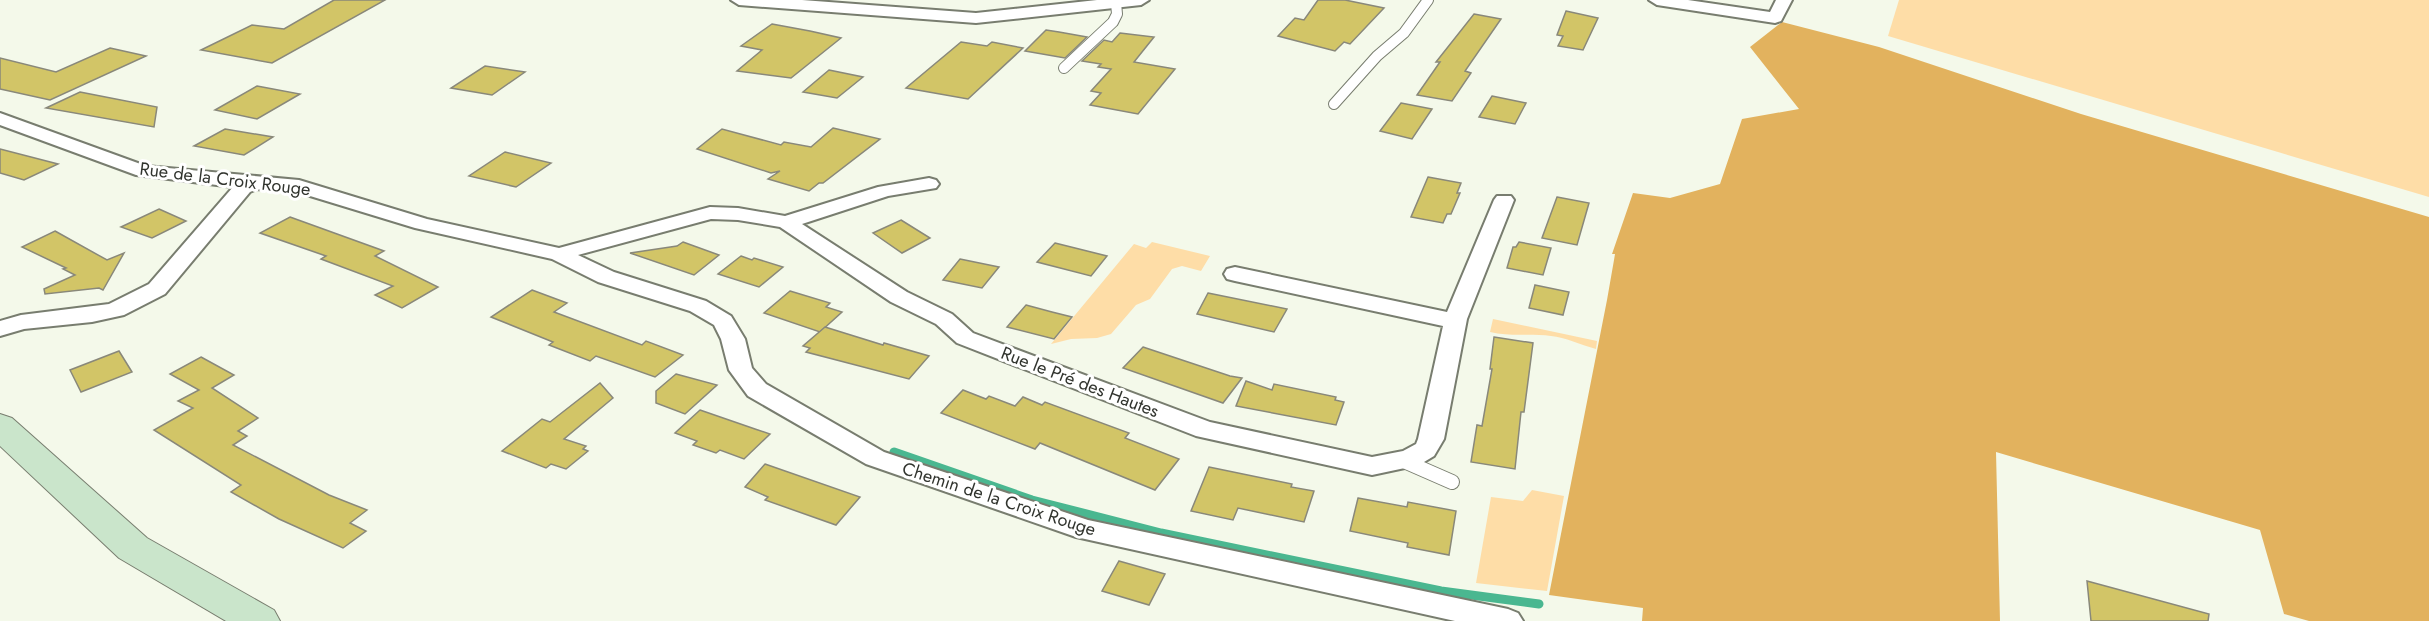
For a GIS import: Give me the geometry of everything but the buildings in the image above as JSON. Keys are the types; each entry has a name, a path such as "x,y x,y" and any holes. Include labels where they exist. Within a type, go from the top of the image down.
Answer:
{"street":[{"path":"739,0 976,18 1141,0"},
{"path":"1657,0 1775,18 1784,0"},
{"name":"Rue de la Croix Rouge","path":"0,119 142,171 299,186 422,224 559,254"},
{"path":"0,329 21,322 92,315 116,309 156,289 243,188 256,181"},
{"name":"Rue le Pré des Hautes","path":"786,222 885,191 929,184"},
{"name":"Rue le Pré des Hautes","path":"559,254 711,213 738,214 786,222 899,297 944,320 965,338 1205,430 1372,466 1404,461 1425,450 1431,440 1455,321 1504,200"},
{"name":"Chemin de la Croix Rouge","path":"559,254 606,277 698,306 723,321 733,339 741,370 757,390 875,458 1086,530 1508,621"},
{"path":"1235,274 1455,321"},
{"path":"0,426 133,548 261,621"}],"lane":[{"path":"1334,104 1377,57 1404,33 1428,0"},
{"path":"1064,68 1113,22 1117,14 1116,3"},
{"path":"1404,461 1452,482"}],"shaded area":[{"path":"1899,0 2429,0 2429,197 1888,36"},
{"path":"1782,22 1879,47 2081,114 2429,217 2429,621 2309,621 2284,614 2260,530 1996,452 2000,621 1642,621 1643,608 1549,595 1607,300 1615,254 1612,254 1633,193 1670,198 1720,184 1742,119 1799,109 1750,47"},
{"path":"1152,242 1210,256 1201,271 1182,266 1172,269 1150,299 1136,305 1111,334 1051,344 1134,244 1146,248"},
{"path":"1493,319 1597,341 1596,349 1556,337 1490,332"},
{"path":"1532,490 1564,496 1547,591 1476,583 1491,497 1523,501"}],"waterway":[{"path":"894,452 1032,500 1161,533 1441,591 1539,604"}]}
